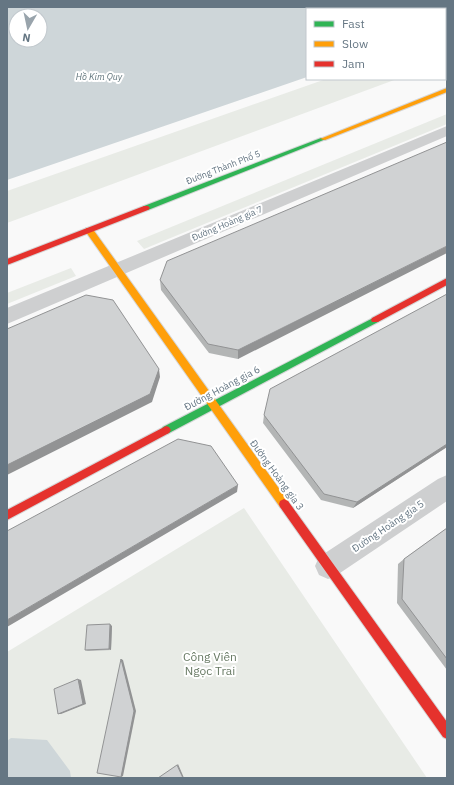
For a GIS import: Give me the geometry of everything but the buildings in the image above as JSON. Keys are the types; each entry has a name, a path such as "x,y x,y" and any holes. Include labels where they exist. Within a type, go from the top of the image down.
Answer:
{"street":[{"name":"Đường Thành Phố 5","path":"7,262 447,90"},
{"name":"Đường Hoàng gia 7","path":"7,316 447,131"},
{"name":"Đường Hoàng gia 3","path":"89,230 447,733"},
{"name":"Đường Hoàng gia 6","path":"7,515 447,281"},
{"name":"Đường Hoàng gia 5","path":"328,566 447,487"}],"green space":[{"path":"323,80 394,80 7,223 7,191"},
{"path":"447,114 447,124 144,249 137,241"},
{"path":"71,268 76,276 7,304 7,293"},
{"name":"Công Viên Ngọc Trai","path":"244,508 427,778 7,778 7,652"}],"water":[{"name":"Hồ Kim Quy","path":"7,7 447,7 447,29 446,8 306,8 306,77 7,180"},
{"path":"11,738 47,740 70,771 71,778 7,778 7,741"}],"traffic: fast":[{"path":"146,208 323,139"},
{"path":"166,430 375,320"}],"traffic: slow":[{"path":"323,139 447,90"},
{"path":"89,230 284,504"}],"traffic: jam":[{"path":"7,262 146,208"},
{"path":"375,320 447,281"},
{"path":"7,515 166,430"},
{"path":"284,504 447,733"}]}
